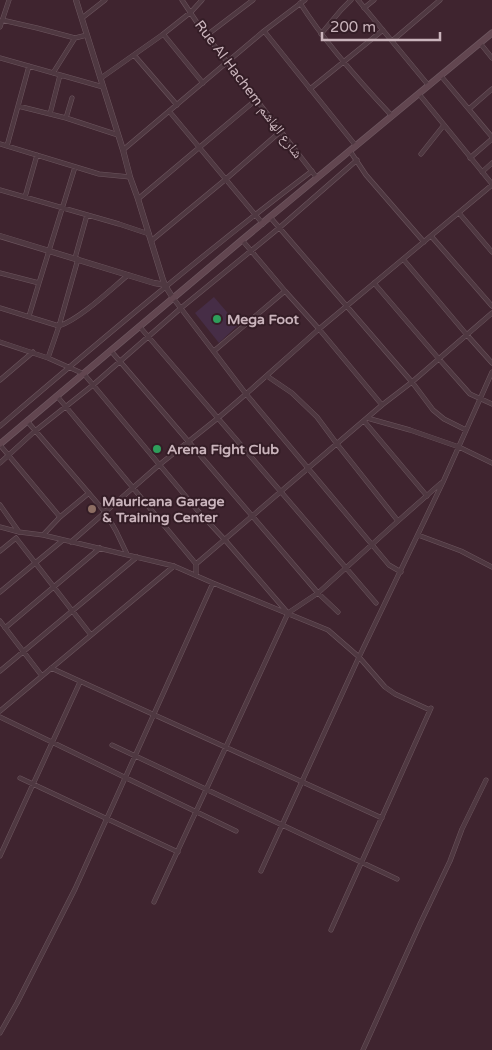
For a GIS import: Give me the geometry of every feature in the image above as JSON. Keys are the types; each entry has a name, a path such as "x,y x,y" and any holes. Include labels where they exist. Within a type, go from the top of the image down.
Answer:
{"main road":[{"path":"0,444 492,33"}],"street":[{"path":"0,27 9,0"},
{"path":"76,0 130,177 166,286 173,298 246,394 389,565 401,572"},
{"path":"82,18 105,0"},
{"name":"Rue Al Hachem شارع الهاشم","path":"182,0 206,35 317,178"},
{"path":"101,78 191,12 202,0"},
{"path":"206,35 252,0"},
{"path":"123,150 305,0"},
{"path":"321,34 351,0"},
{"path":"358,0 429,86"},
{"path":"364,8 374,0"},
{"path":"392,41 440,0"},
{"path":"300,4 321,34 364,86 392,116"},
{"path":"2,20 75,38 87,35"},
{"path":"310,89 383,30"},
{"path":"264,32 356,146"},
{"path":"162,34 203,83"},
{"path":"53,73 75,38"},
{"path":"480,43 492,58"},
{"path":"134,55 177,105"},
{"path":"0,58 103,87"},
{"path":"7,146 29,66"},
{"path":"50,114 60,75"},
{"path":"441,76 492,138 470,158"},
{"path":"469,109 492,89"},
{"path":"71,542 159,465 246,394 319,329 492,185 419,94"},
{"path":"66,118 72,98"},
{"path":"138,199 257,100"},
{"path":"18,106 66,118 118,135"},
{"path":"169,111 263,224"},
{"path":"421,154 444,125"},
{"path":"151,241 281,131"},
{"path":"0,144 99,174 130,177"},
{"path":"350,151 368,177 424,242"},
{"path":"25,197 37,155"},
{"path":"0,463 35,431 279,228 357,160"},
{"path":"482,172 492,163"},
{"path":"30,316 75,167"},
{"path":"0,426 166,286 312,171"},
{"path":"0,190 149,234"},
{"path":"459,213 492,252"},
{"path":"48,358 59,326 87,215"},
{"path":"270,217 412,382 433,410 444,419 466,430"},
{"path":"431,236 492,306"},
{"path":"0,237 166,286"},
{"path":"242,240 382,405"},
{"path":"403,259 492,363"},
{"path":"0,272 39,283"},
{"path":"0,308 59,326 77,317 128,275"},
{"path":"374,283 470,394 492,404"},
{"path":"214,351 285,292"},
{"path":"196,564 492,313"},
{"path":"140,327 376,603"},
{"path":"0,342 33,352 84,374 198,511 288,613"},
{"path":"111,351 318,593 338,612"},
{"path":"0,380 33,352"},
{"path":"261,871 359,657 401,572 480,399 490,382 492,372"},
{"path":"266,376 292,393 317,416 398,520"},
{"path":"57,396 196,564 196,575"},
{"path":"366,419 410,430 459,446 492,463"},
{"path":"366,419 427,496"},
{"path":"27,421 105,512 127,554"},
{"path":"0,444 60,518"},
{"path":"154,902 288,613 318,593 443,482"},
{"path":"43,535 88,493"},
{"path":"0,505 19,532"},
{"path":"0,527 43,535 174,566 213,584 288,613 328,630 359,657 385,687 395,694 431,709 331,930"},
{"path":"0,552 16,538 19,532"},
{"path":"418,535 461,551 492,566"},
{"path":"16,538 91,635"},
{"path":"0,592 63,540"},
{"path":"5,628 100,548"},
{"path":"0,671 137,557"},
{"path":"0,712 174,566"},
{"path":"0,1033 75,889 213,584"},
{"path":"0,621 42,676"},
{"path":"51,668 382,818"},
{"path":"0,856 80,682"},
{"path":"0,717 236,831"},
{"path":"112,745 398,879"},
{"path":"20,778 178,852"},
{"path":"363,1050 450,861 462,829 486,780"}],"shaded area":[{"name":"Mega Foot","path":"214,297 238,325 219,343 195,313"}],"place":[{"name":"Mega Foot","path":"217,319"},
{"name":"Arena Fight Club","path":"157,449"},
{"name":"Mauricana Garage & Training Center","path":"92,509"}]}
